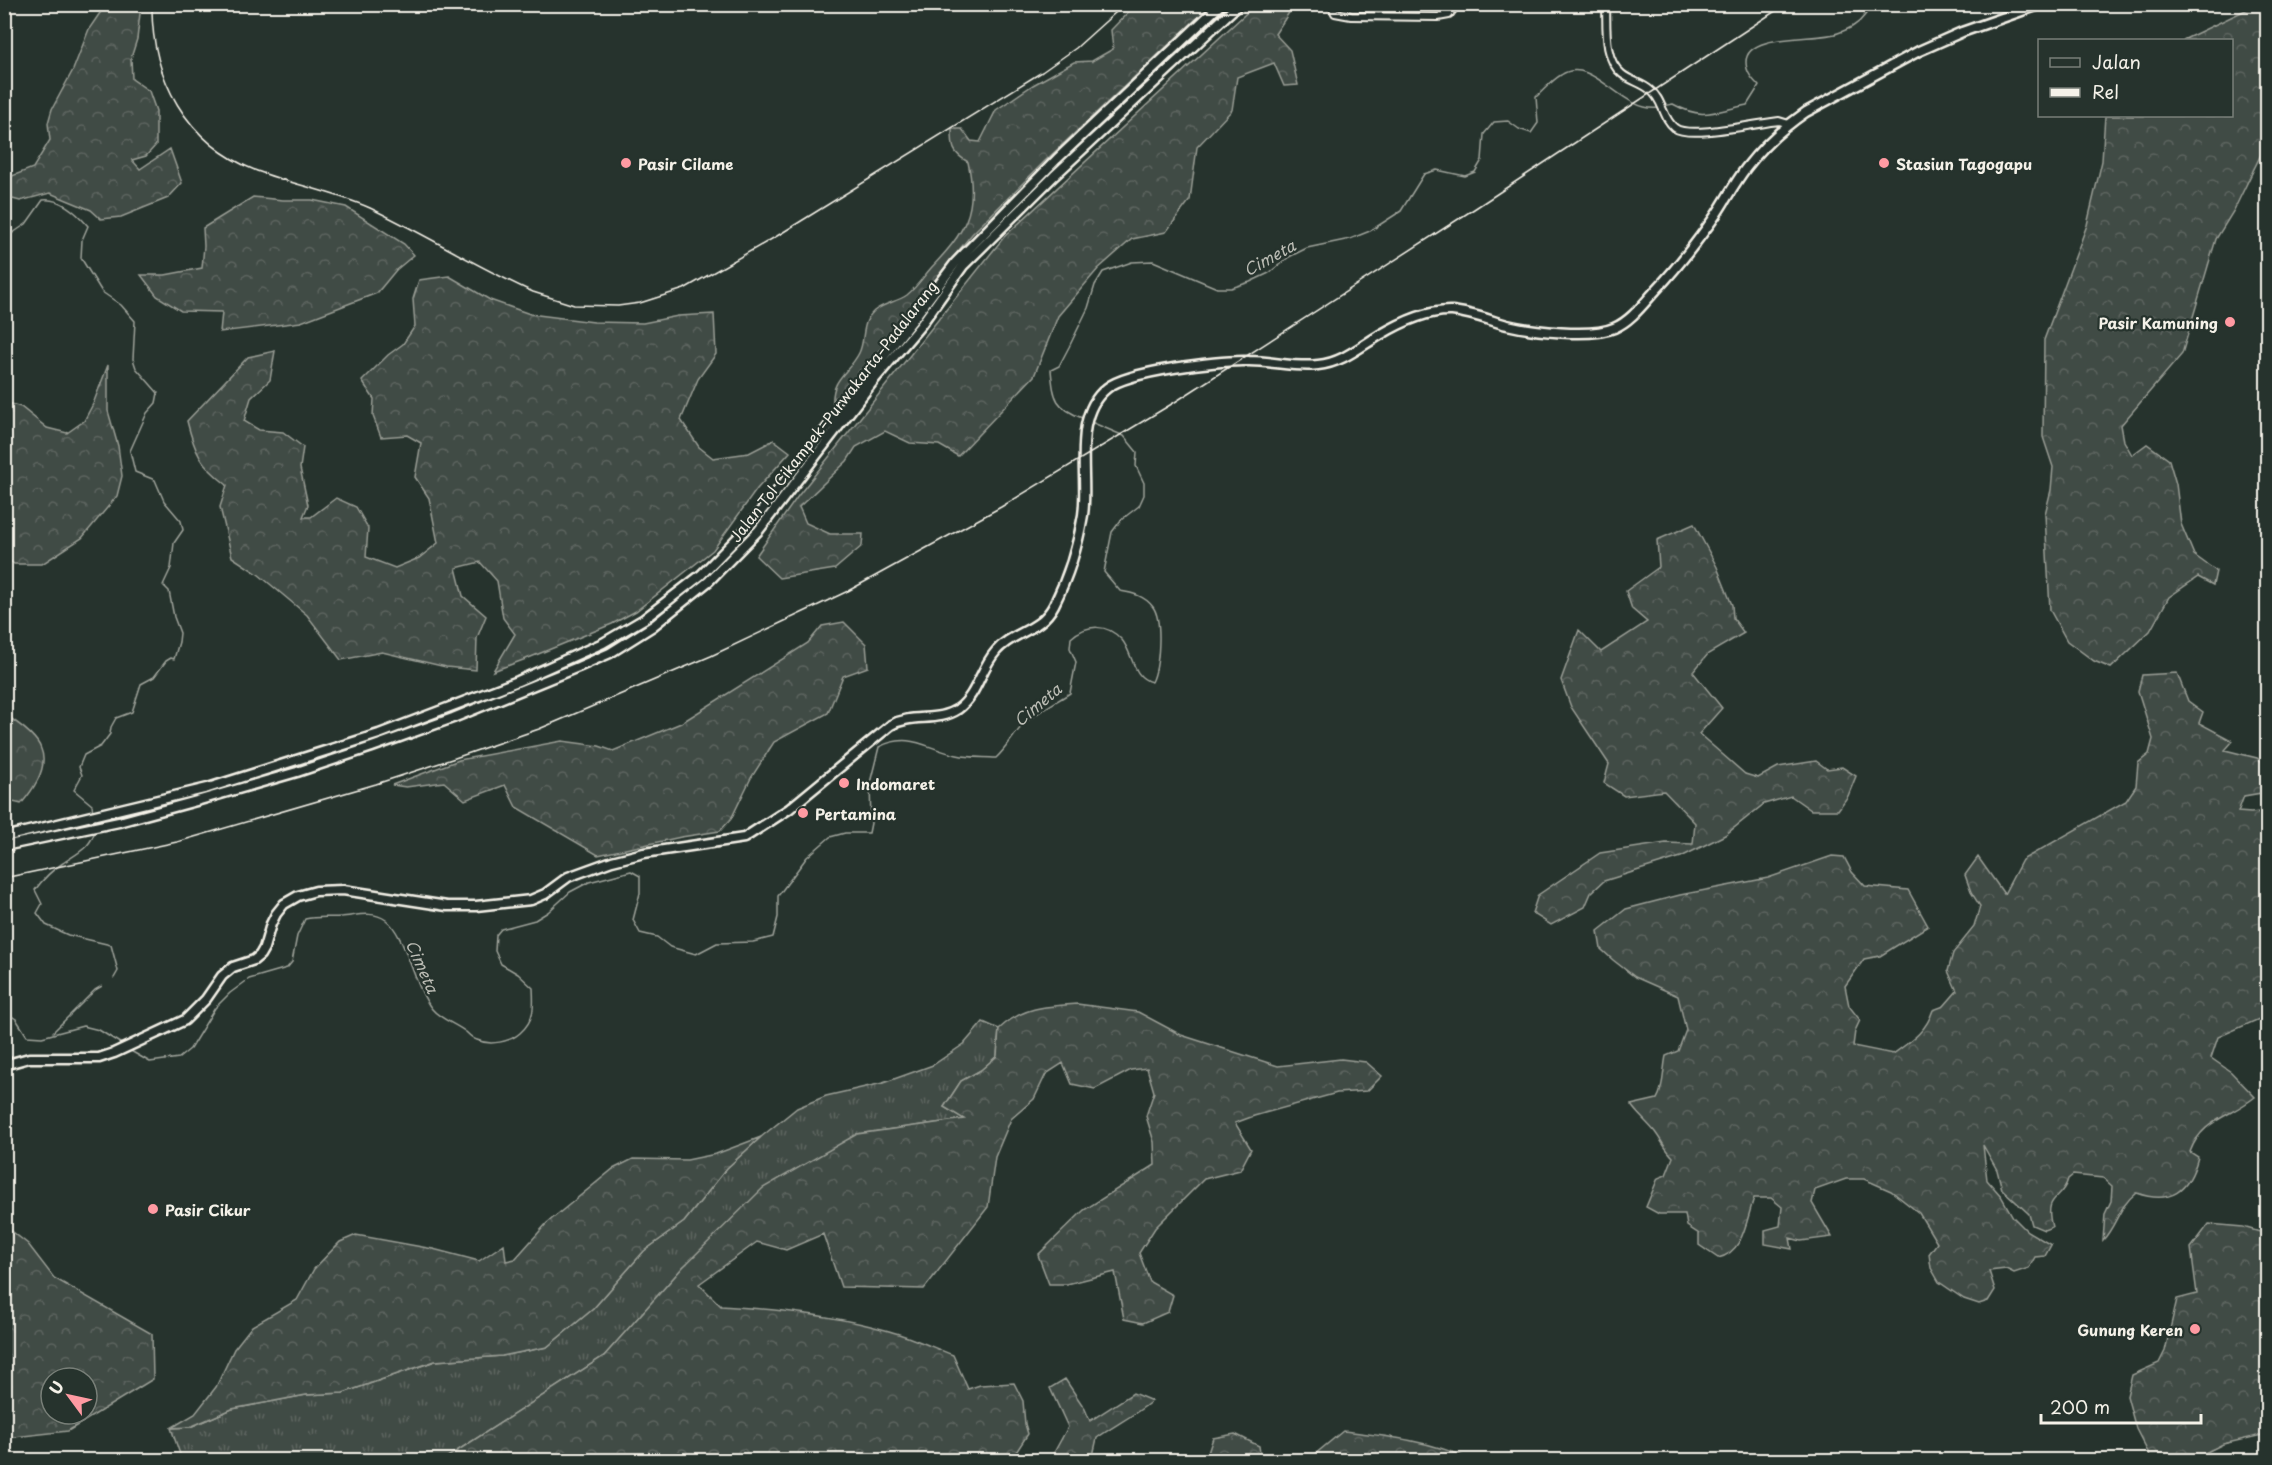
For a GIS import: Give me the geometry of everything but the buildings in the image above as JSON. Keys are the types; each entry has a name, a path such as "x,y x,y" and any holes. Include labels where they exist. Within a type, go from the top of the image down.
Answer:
{"highway":[{"name":"Jalan Tol Cikampek–Purwakarta–Padalarang","path":"4,837 188,794 267,771 379,734 518,681 622,633 676,596 713,564 760,514 957,262 1057,159 1221,4"},
{"name":"Jalan Tol Cikampek–Purwakarta–Padalarang","path":"4,846 119,822 297,772 418,731 610,653 681,604 733,559 759,530 875,380 921,325 963,266 1054,176 1239,4"},
{"path":"4,1065 29,1058 90,1059 114,1053 185,1020 196,1011 222,976 233,967 254,960 260,955 270,924 276,914 284,904 298,896 316,891 343,890 447,906 476,906 531,900 545,894 568,877 604,863 644,853 735,840 751,835 789,809 886,728 905,720 944,716 958,708 974,692 987,663 999,648 1038,624 1048,615 1060,593 1071,563 1083,516 1084,434 1096,400 1106,388 1125,379 1220,362 1252,361 1322,365 1340,360 1399,326 1438,312 1453,311 1510,326 1550,331 1599,332 1617,327 1638,310 1674,270 1710,224 1746,168 1789,124 1806,112 1894,63 1972,28 2042,4"}],"street":[{"path":"1331,4 1335,13 1351,16 1438,17 1449,15 1457,4"},
{"path":"1606,4 1609,51 1614,64 1621,73 1653,92 1670,123 1676,129 1684,132 1715,130 1779,121 1789,124"}],"green space":[{"path":"102,5 141,5 137,39 131,58 132,79 149,91 156,111 156,145 146,156 132,160 140,169 170,149 182,183 168,198 121,217 101,219 91,210 50,193 20,201 5,197 5,188 9,185 12,176 33,168 50,140 48,123 52,109 73,70 89,29 102,10"},
{"path":"1135,5 1211,5 1045,161 972,234 904,318 838,407 833,404 835,388 859,353 865,326 870,316 878,308 910,292 952,244 966,221 972,195 971,179 968,162 954,149 952,129 962,129 971,141 980,142 996,110 1033,85 1074,62 1092,61 1113,49 1111,30"},
{"path":"1255,5 1294,5 1275,34 1290,50 1298,85 1284,86 1274,63 1237,77 1232,110 1197,147 1190,200 1166,232 1132,239 1098,269 1058,316 1034,376 958,456 939,445 910,443 885,431 856,447 847,461 799,507 806,523 830,534 863,534 862,546 835,569 779,578 756,556 798,496 1004,237"},
{"path":"2256,5 2267,5 2267,142 2234,210 2216,239 2182,354 2121,425 2124,441 2132,455 2147,444 2169,460 2176,484 2181,524 2194,555 2216,571 2213,585 2198,577 2169,597 2150,631 2111,668 2094,661 2067,641 2050,610 2045,514 2051,490 2053,467 2043,437 2044,340 2087,225 2102,161 2105,117 2233,117 2233,39 2185,39"},
{"path":"253,197 312,200 346,207 404,244 414,255 396,270 377,293 301,322 220,332 222,312 181,311 157,296 141,275 165,275 202,268 203,228"},
{"path":"449,276 490,300 530,314 594,322 643,323 678,316 714,314 716,354 698,379 681,420 699,447 713,458 749,453 774,440 790,452 757,489 713,550 636,611 612,624 493,671 515,634 503,618 497,581 480,562 456,568 463,596 486,616 477,638 476,670 446,667 382,652 341,660 307,615 258,574 232,557 220,507 227,485 210,471 200,457 187,421 248,357 275,351 270,380 251,398 244,421 259,430 283,432 303,447 300,468 308,505 303,517 311,517 336,498 356,507 368,528 366,557 395,568 419,558 438,543 429,498 415,477 421,443 407,435 381,437 373,416 374,399 362,381 388,355 403,344 415,326 413,299 419,280"},
{"path":"108,365 108,411 118,446 122,476 117,496 82,538 42,564 14,564 5,557 5,402 21,407 47,428 67,433 84,421"},
{"path":"1694,524 1717,567 1732,605 1733,618 1744,633 1708,654 1693,672 1722,708 1699,734 1745,774 1758,778 1778,767 1816,761 1827,769 1842,767 1856,776 1848,796 1838,810 1811,810 1791,796 1764,804 1725,835 1681,857 1604,881 1591,893 1585,907 1551,925 1532,913 1538,895 1600,853 1666,843 1693,844 1695,823 1664,791 1624,796 1604,783 1609,764 1571,707 1561,680 1579,630 1601,652 1647,622 1632,609 1626,591 1659,567 1657,540"},
{"path":"844,622 866,644 868,667 843,676 828,713 774,742 751,778 731,819 720,831 598,855 516,807 505,785 465,800 444,782 406,787 392,785 459,760 562,741 599,746 613,751 681,723 808,643 822,626"},
{"path":"2177,673 2188,701 2203,712 2199,723 2233,741 2225,750 2257,758 2268,766 2267,792 2244,796 2238,812 2267,811 2267,1022 2259,1019 2218,1037 2211,1058 2231,1072 2255,1097 2202,1132 2190,1152 2198,1157 2184,1187 2169,1196 2148,1196 2136,1193 2125,1204 2103,1240 2105,1214 2111,1201 2112,1186 2103,1178 2073,1175 2052,1203 2050,1216 2052,1227 2044,1230 2032,1225 2029,1214 2002,1189 1997,1170 1983,1145 1987,1180 2001,1196 2013,1217 2027,1231 2051,1245 2045,1256 2035,1257 2029,1268 2014,1273 2006,1269 1989,1271 1995,1290 1988,1301 1979,1304 1964,1299 1939,1282 1931,1268 1929,1254 1937,1243 1919,1213 1891,1191 1864,1179 1846,1179 1815,1190 1812,1203 1832,1237 1801,1241 1790,1238 1792,1249 1765,1244 1765,1230 1780,1226 1782,1207 1771,1198 1754,1198 1739,1243 1727,1255 1718,1258 1699,1245 1699,1234 1687,1226 1685,1214 1659,1214 1646,1207 1658,1178 1666,1175 1673,1157 1631,1105 1657,1099 1662,1084 1666,1056 1678,1051 1686,1030 1678,996 1635,977 1613,960 1601,949 1598,931 1626,909 1680,895 1768,878 1832,856 1844,857 1852,872 1865,886 1908,890 1928,926 1880,956 1864,959 1845,986 1849,1006 1860,1020 1855,1031 1853,1046 1893,1054 1917,1035 1933,1010 1944,1006 1957,991 1948,971 1953,953 1974,927 1980,906 1971,892 1965,875 1978,857 2004,894 2022,860 2126,801 2136,786 2138,763 2149,754 2153,739 2138,691 2142,675"},
{"path":"4,714 35,739 43,756 38,778 21,804 5,800"},
{"path":"1077,1004 1138,1012 1181,1035 1278,1066 1341,1059 1366,1062 1382,1076 1367,1091 1337,1093 1235,1123 1251,1149 1240,1170 1204,1179 1155,1228 1139,1253 1150,1282 1173,1295 1168,1312 1143,1323 1124,1319 1115,1272 1067,1284 1049,1284 1038,1255 1084,1210 1155,1165 1154,1142 1146,1116 1154,1092 1147,1068 1131,1070 1095,1089 1072,1084 1063,1063 1046,1074 1034,1099 1011,1119 995,1157 988,1207 924,1289 841,1287 823,1234 786,1250 757,1242 699,1284 721,1306 826,1317 868,1325 913,1339 953,1355 968,1389 980,1385 1014,1383 1023,1401 1028,1434 1011,1460 443,1460 604,1356 683,1267 763,1188 857,1134 964,1119 944,1107 961,1081 981,1070 997,1056 999,1029 1017,1016 1035,1009"},
{"path":"983,1022 999,1029 997,1056 981,1070 961,1081 944,1107 965,1119 857,1134 683,1267 604,1356 443,1460 182,1460 171,1428 190,1427 232,1409 306,1395 343,1393 435,1361 502,1356 547,1347 593,1309 644,1251 684,1222 727,1168 797,1108 826,1096 883,1083 933,1065 964,1044"},
{"path":"761,1137 727,1168 684,1222 644,1251 593,1309 547,1347 502,1356 435,1361 343,1393 306,1395 232,1409 190,1427 171,1428 195,1414 216,1387 234,1349 252,1326 297,1300 314,1269 340,1242 356,1235 433,1249 479,1261 504,1244 506,1261 515,1259 547,1223 613,1169 633,1159 687,1160 716,1154"},
{"path":"2209,1224 2243,1227 2267,1234 2267,1434 2223,1444 2197,1457 2152,1460 2136,1429 2127,1396 2132,1375 2159,1363 2165,1351 2177,1299 2197,1294 2191,1248"},
{"path":"4,1225 28,1244 54,1278 152,1334 153,1379 99,1412 99,1366 39,1366 39,1426 76,1426 68,1431 5,1438"},
{"path":"1065,1379 1085,1409 1090,1421 1133,1393 1152,1401 1097,1438 1092,1460 1050,1460 1068,1427 1050,1388"},
{"path":"1343,1431 1425,1444 1471,1460 1305,1460"},
{"path":"1235,1434 1259,1446 1261,1460 1210,1460 1208,1453 1213,1438"}],"waterway":[{"name":"Cimeta","path":"1663,106 1673,104 1693,112 1709,113 1747,105 1759,86 1747,69 1746,62 1749,52 1770,42 1828,35 1842,31 1859,21 1874,4"},
{"name":"Cimeta","path":"1084,419 1067,410 1058,401 1053,389 1051,370 1059,366 1103,272 1132,262 1153,261 1217,288 1231,288 1269,273 1289,257 1307,248 1350,239 1370,231 1401,211 1424,174 1437,170 1465,176 1475,172 1482,160 1484,134 1494,122 1508,121 1519,129 1531,133 1538,123 1536,97 1558,77 1573,71 1584,72 1596,78 1632,102 1645,107 1658,108"},
{"path":"4,239 26,224 43,200 62,204 88,226 82,240 81,258 102,292 121,305 135,321 133,359 136,368 158,393 156,403 147,413 130,451 135,472 155,480 164,501 181,521 183,530 174,543 171,568 163,585 169,591 180,633 174,659 166,661 154,677 141,684 132,712 116,718 110,734 101,746 84,755 79,767 82,775 74,790 92,805 93,813"},
{"name":"Cimeta","path":"129,1050 150,1062 179,1058 190,1049 215,1008 230,993 249,979 287,968 292,962 297,936 305,919 310,918 370,914 386,920 399,937 425,999 432,1009 474,1039 488,1043 505,1041 520,1033 531,1018 533,1007 533,988 518,974 501,964 495,951 496,935 501,929 535,920 548,912 570,892 589,882 631,871 640,876 640,893 633,920 640,933 657,937 670,947 696,954 717,943 753,942 773,937 778,917 778,896 807,857 830,837 845,833 869,833 870,783 879,747 909,741 957,755 996,758 1026,722 1070,693 1076,662 1070,648 1071,638 1090,628 1103,628 1116,634 1126,645 1140,676 1152,682 1157,666 1159,644 1158,623 1153,607 1134,594 1120,591 1104,572 1112,532 1121,520 1139,506 1144,495 1144,483 1136,466 1137,452 1124,436 1091,422"},
{"path":"95,830 87,846 51,872 35,890 42,904 37,913 46,925 68,935 111,945 118,971 114,978"},
{"path":"53,1032 95,990 102,986"},
{"name":"Cimeta","path":"4,1011 16,1019 27,1036 42,1037 83,1026 99,1030 123,1045"}],"railway":[{"path":"152,4 153,31 166,82 192,125 210,144 232,159 257,171 370,208 533,292 574,305 618,306 640,303 684,289 777,236 1042,72 1076,48 1125,4"},
{"path":"4,878 177,842 376,784 452,759 539,729 711,656 848,591 1001,507 1175,402 1786,4"}],"place":[{"name":"Pasir Cilame","path":"626,163"},
{"name":"Stasiun Tagogapu","path":"1884,163"},
{"name":"Pasir Kamuning","path":"2230,322"},
{"name":"Indomaret","path":"844,783"},
{"name":"Pertamina","path":"803,813"},
{"name":"Pasir Cikur","path":"153,1209"},
{"name":"Gunung Keren","path":"2195,1329"}]}
